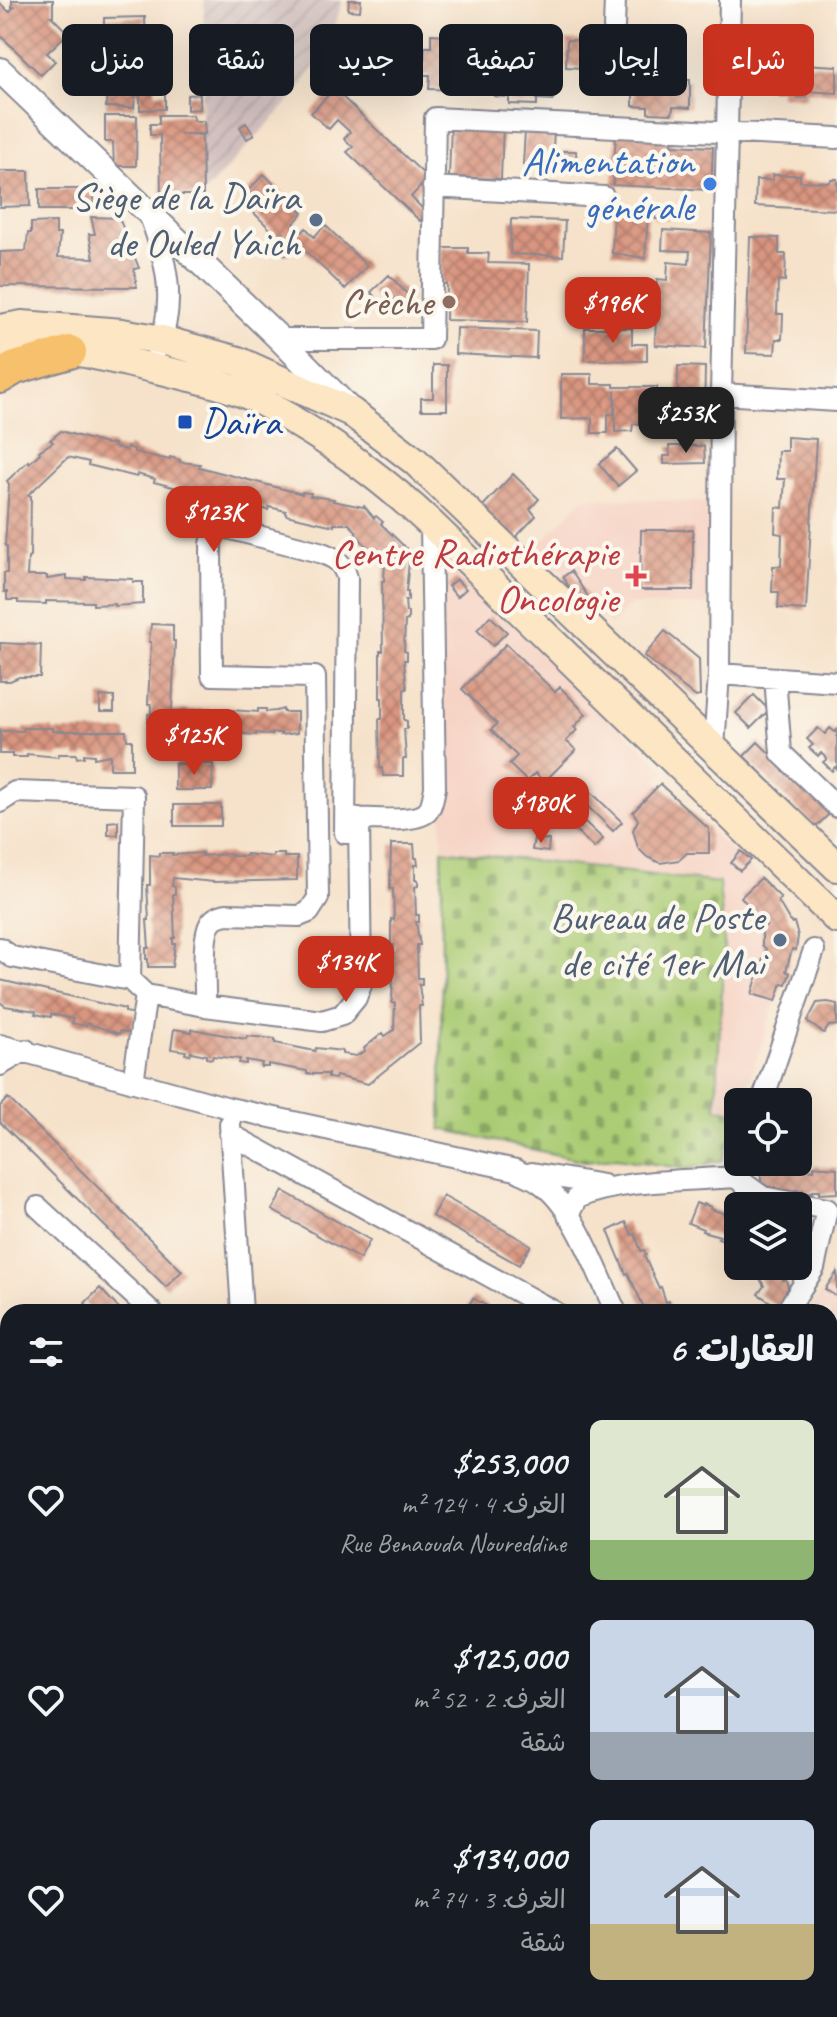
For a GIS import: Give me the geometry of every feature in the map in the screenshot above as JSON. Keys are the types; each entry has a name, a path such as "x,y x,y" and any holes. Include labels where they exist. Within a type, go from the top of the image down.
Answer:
{"highway":[{"path":"0,377 75,340"}],"main road":[{"path":"0,329 22,325 75,340 105,357 187,376 259,400 383,479 837,919"},
{"path":"0,352 75,340 162,340 238,361 351,412 415,461 837,867"}],"street":[{"path":"614,24 615,0"},
{"path":"714,747 719,674 721,394 730,0"},
{"path":"0,70 280,339 351,412"},
{"path":"280,339 431,339 435,118 837,138"},
{"path":"433,187 604,197"},
{"path":"149,214 163,250 169,308 162,340 149,368"},
{"path":"721,394 837,401"},
{"path":"316,833 413,818 429,810 433,801 431,524"},
{"path":"0,948 12,957 130,980 146,995 205,1006 322,1021 342,1015 349,1007 361,985 352,826 347,578 345,568 335,558 319,552 216,525 211,544 212,675 315,677 318,898 309,912 299,916 226,914 216,917 209,926 206,938 205,1006"},
{"path":"719,674 837,682"},
{"path":"775,678 781,753 837,807"},
{"path":"0,802 15,792 134,796 130,980"},
{"path":"767,1088 814,950"},
{"path":"133,1082 146,995"},
{"path":"0,1045 229,1108 516,1170 581,1183 623,1187"},
{"path":"0,1065 26,1050"},
{"path":"229,1108 241,1304"},
{"path":"230,1134 540,1304"},
{"path":"516,1170 540,1183 560,1202 612,1304"},
{"path":"568,1215 577,1198 591,1192 724,1172"},
{"path":"744,1176 763,1197 832,1209 814,1268 791,1304"},
{"path":"38,1207 143,1304"}],"shaded area":[{"path":"204,0 343,0 335,24 310,24 310,73 295,95 201,196 203,96 294,96 294,24 204,24"},
{"name":"Centre Radiothérapie Oncologie","path":"583,498 708,502 707,605 630,605 611,625 538,546"},
{"path":"442,557 665,770 657,781 781,898 778,901 791,923 794,922 798,936 796,950 792,950 786,971 790,973 786,984 782,983 747,1088 724,1088 724,1110 716,1108 724,942 718,883 442,850"},
{"path":"837,1270 837,1304 814,1304"}],"green space":[{"path":"442,850 719,883 724,942 716,1108 724,1110 723,1160 687,1169 616,1158 585,1161 441,1129"}],"building":[{"path":"12,0 53,0 51,16 62,27 62,39 47,53 55,61 41,75 0,35 0,3 9,12"},
{"path":"349,0 361,0 360,11 348,10"},
{"path":"145,17 145,24 104,24 104,18"},
{"path":"431,34 439,35 439,89 429,89 430,75 423,75 425,47 431,47"},
{"path":"567,40 579,40 579,68 566,67"},
{"path":"814,65 837,66 837,93 814,92"},
{"path":"687,80 690,80 690,108 673,107 672,114 648,113 648,107 633,106 633,96 687,96"},
{"path":"187,95 200,96 200,109 187,110"},
{"path":"106,96 135,96 134,108 106,107"},
{"path":"140,96 165,96 165,109 140,110"},
{"path":"327,96 341,96 428,178 411,197 427,213 420,221 347,152 353,147 344,139 350,132 337,120 329,129 311,113"},
{"path":"494,96 553,96 553,100 537,99 537,105 509,104 509,97"},
{"path":"159,115 193,115 194,121 204,121 205,134 180,134 202,135 203,195 161,195 160,135 150,135 150,124 159,124"},
{"path":"105,116 137,116 136,166 114,166 113,142 105,142"},
{"path":"246,123 254,135 247,139 240,127"},
{"path":"451,126 503,128 501,179 449,177"},
{"path":"525,130 554,131 552,166 523,165"},
{"path":"616,133 673,136 672,145 713,147 711,190 613,185"},
{"path":"559,151 576,151 577,169 560,170"},
{"path":"0,171 29,171 30,206 0,207"},
{"path":"264,174 303,213 294,223 302,232 306,228 314,237 325,225 367,266 345,289 295,241 292,252 285,255 283,242 287,237 283,233 279,238 240,199"},
{"path":"773,175 800,175 800,181 830,182 837,179 837,210 755,206 756,180 773,180"},
{"path":"39,189 94,189 94,210 39,210"},
{"path":"655,206 668,206 668,219 655,219"},
{"path":"614,211 648,213 645,258 612,253"},
{"path":"91,217 119,218 139,268 134,269 137,287 0,286 0,252 26,251 31,223 56,222 56,234 60,234 58,257 94,258 89,234 95,234"},
{"path":"511,219 565,221 563,256 510,254"},
{"path":"663,230 711,233 706,348 655,345 656,315 637,315 637,301 656,301 657,279 667,280 668,262 689,264 690,251 662,250"},
{"path":"750,237 779,238 779,254 786,254 785,281 778,280 777,314 783,314 782,339 776,339 775,354 746,353"},
{"path":"441,248 468,248 468,253 489,253 488,263 529,264 527,322 446,320 447,284 441,284"},
{"path":"389,275 411,298 394,315 386,306 383,308 371,292"},
{"path":"456,328 537,331 536,358 455,354"},
{"path":"585,328 632,328 632,344 647,344 647,361 585,360"},
{"path":"433,365 447,365 447,410 421,410 421,398 433,398"},
{"path":"678,366 705,367 704,417 677,416"},
{"path":"561,374 592,374 592,384 614,384 614,387 657,387 657,423 633,424 632,431 615,432 615,391 614,414 608,414 608,433 592,433 592,418 561,419"},
{"path":"61,431 114,444 113,447 134,449 134,452 200,464 199,467 302,494 311,493 310,496 364,506 374,518 376,516 383,522 381,524 410,552 408,600 405,600 408,620 405,621 407,689 404,689 404,720 407,721 407,729 404,729 406,759 403,759 403,776 383,776 380,768 380,651 383,651 382,581 385,560 378,554 376,556 349,524 334,526 286,515 286,511 269,507 268,510 201,491 200,494 68,457 28,495 31,496 27,576 47,576 47,579 67,576 67,579 86,580 86,577 133,579 133,582 143,582 143,604 114,606 93,605 93,602 46,601 46,604 7,600 4,573 7,573 7,481 53,442 50,440"},
{"path":"787,437 816,439 806,610 778,608 779,592 772,592 773,566 781,566 782,534 775,533 776,507 783,508 785,479 777,479 778,451 787,451"},
{"path":"669,446 704,446 705,463 664,464 664,456 670,456"},
{"path":"617,449 636,471 618,486 599,464"},
{"path":"513,474 539,499 530,509 536,516 513,540 480,509"},
{"path":"641,530 693,530 693,590 640,590"},
{"path":"571,571 591,601 582,607 563,577"},
{"path":"456,579 466,589 457,597 448,586"},
{"path":"490,616 507,632 493,646 477,630"},
{"path":"151,624 173,625 172,711 217,709 258,712 258,709 266,709 266,712 283,709 283,712 297,712 297,733 151,734 148,714 151,714 151,704 148,704"},
{"path":"665,631 699,659 700,696 696,697 644,656"},
{"path":"0,643 41,645 40,677 0,681"},
{"path":"506,644 555,692 560,687 586,714 566,741 576,750 544,782 535,773 527,781 509,764 517,756 491,730 497,724 462,689"},
{"path":"754,695 769,710 751,728 736,713"},
{"path":"100,696 114,697 114,712 100,712"},
{"path":"23,728 126,731 127,740 132,740 132,769 110,769 110,755 94,758 94,755 84,754 84,757 77,758 76,754 12,757 12,754 0,754 0,731 23,731"},
{"path":"818,728 825,734 830,728 835,732 837,730 837,769 835,767 832,771 823,762 827,759 821,753 818,756 809,748 813,745 807,739"},
{"path":"758,742 830,813 816,827 744,756"},
{"path":"175,764 213,764 212,790 175,790"},
{"path":"660,784 709,829 709,853 687,853 679,860 660,863 638,848 633,830 638,820 633,812"},
{"path":"589,790 622,822 613,831 580,799"},
{"path":"174,805 221,805 221,826 174,826"},
{"path":"570,808 603,839 594,848 562,817"},
{"path":"118,821 118,835 108,835 108,822"},
{"path":"534,838 549,840 548,852 532,850"},
{"path":"391,844 414,844 417,858 418,978 422,978 422,985 419,985 422,1006 419,1006 420,1042 368,1084 336,1076 335,1079 328,1078 328,1074 307,1074 307,1071 268,1064 268,1067 261,1067 262,1063 246,1060 246,1064 239,1063 240,1059 213,1056 212,1059 206,1058 206,1055 191,1052 190,1055 185,1054 186,1051 171,1049 174,1029 192,1032 192,1029 246,1039 247,1036 275,1039 275,1043 315,1051 316,1048 342,1051 342,1054 356,1056 383,1033 385,1036 394,1030"},
{"path":"741,851 751,860 740,871 731,863"},
{"path":"159,853 273,857 273,854 284,854 284,857 297,857 297,880 214,882 173,878 175,944 172,967 148,967 147,885 150,885 150,855 159,856"},
{"name":"Bureau de Poste de cité 1er Mai","path":"761,878 781,898 778,901 791,923 794,922 798,936 796,950 792,949 786,971 790,973 786,984 782,983 776,1001 752,994 766,949 762,945 762,929 766,926 741,897"},
{"path":"0,980 125,1009 125,1012 135,1014 131,1033 120,1031 119,1034 87,1023 86,1026 72,1023 73,1019 5,1006 0,1002"},
{"path":"817,1003 837,1004 837,1025 829,1026 824,1033 807,1022"},
{"path":"8,1098 182,1271 166,1287 0,1122 0,1106"},
{"path":"814,1166 837,1168 837,1193 762,1188 761,1176 812,1176"},
{"path":"283,1191 370,1240 360,1259 272,1210"},
{"path":"443,1196 531,1245 519,1265 432,1216"},
{"path":"696,1203 724,1213 724,1241 718,1238 720,1236 688,1223"},
{"path":"626,1222 632,1235 635,1234 641,1251 644,1250 659,1288 670,1304 642,1304 608,1231"},
{"path":"837,1272 837,1297 825,1289"},
{"path":"761,1280 786,1280 789,1291 779,1304 774,1304 758,1294 764,1286"},
{"path":"100,1288 115,1304 86,1304"},
{"path":"473,1298 483,1304 470,1304"}],"place":[{"name":"Alimentation générale","path":"710,184"},
{"name":"Siège de la Daïra de Ouled Yaich","path":"316,220"},
{"name":"Crèche","path":"449,302"},
{"name":"Daïra","path":"185,422"},
{"name":"Centre Radiothérapie Oncologie","path":"636,576"},
{"name":"Bureau de Poste de cité 1er Mai","path":"780,940"}]}
